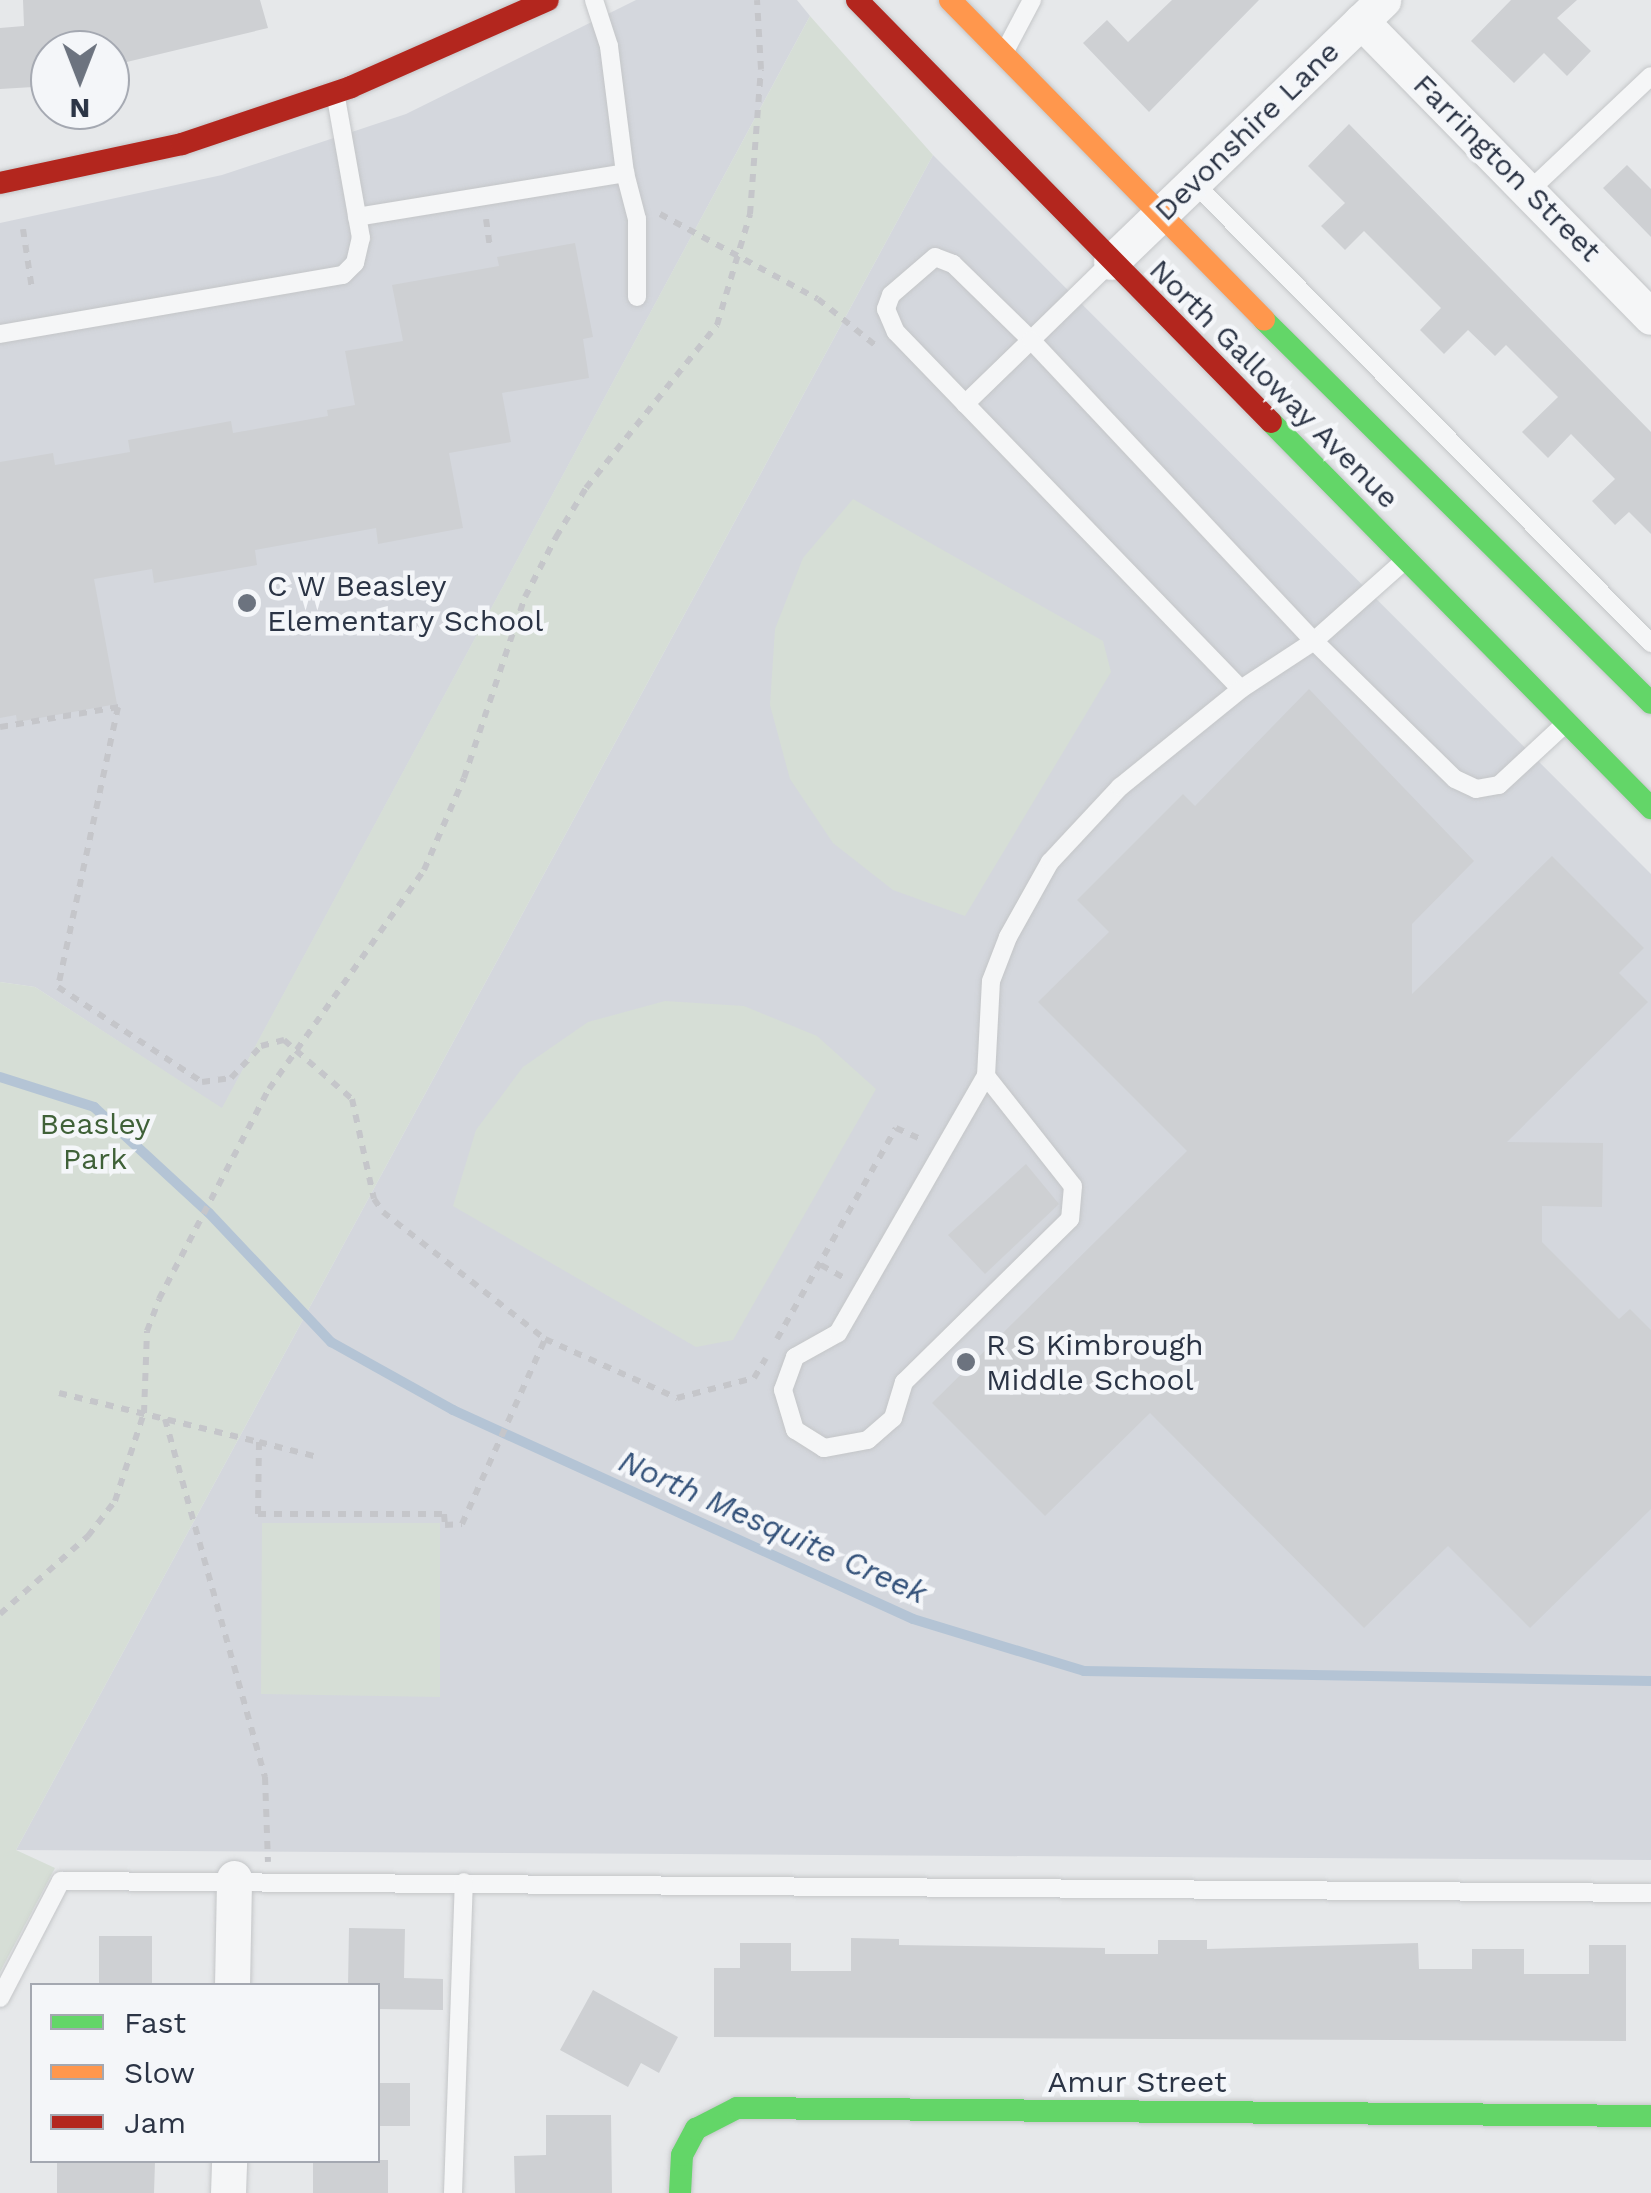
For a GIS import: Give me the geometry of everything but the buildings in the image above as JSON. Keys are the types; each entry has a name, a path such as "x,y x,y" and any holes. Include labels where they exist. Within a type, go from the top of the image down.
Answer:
{"main road":[{"path":"0,183 182,144 335,93 548,0"},
{"name":"North Galloway Avenue","path":"856,0 1111,262 1419,548 1566,722 1651,808"},
{"name":"North Galloway Avenue","path":"950,0 1158,216 1651,703"},
{"path":"1419,548 1460,511"},
{"name":"Amur Street","path":"680,2193 682,2155 696,2129 737,2108 1651,2116"}],"street":[{"name":"Devonshire Lane","path":"1111,262 1372,10"},
{"name":"Farrington Street","path":"1372,10 1530,190 1651,316"},
{"path":"233,1983 251,1878"},
{"path":"228,2163 228,2193"}],"lane":[{"path":"594,0 609,46 625,173 637,219 637,297"},
{"path":"1004,52 1032,0"},
{"path":"1530,190 1651,76"},
{"path":"0,334 325,282 356,263 357,217 335,93"},
{"path":"357,217 625,173"},
{"path":"1194,182 1651,643"},
{"path":"1241,690 896,332 886,308 920,265 935,257 952,264 1031,340 1314,641 1455,778 1476,790 1499,785 1566,722"},
{"path":"965,404 1111,262"},
{"path":"986,1076 1072,1186 1070,1219 904,1382 893,1418 868,1440 824,1448 795,1430 783,1390 795,1357 838,1333 986,1076 991,981 1050,862 1120,787 1241,690 1314,641 1419,548"},
{"path":"0,1998 61,1881 251,1878 1651,1892"},
{"path":"453,2193 464,1882"}],"path":[{"path":"0,1614 88,1536 114,1501 144,1414 147,1331 159,1300 244,1137 296,1050 424,870 464,778 525,597 556,537 614,452 717,325 742,256 758,130 757,0"},
{"path":"654,211 742,256"},
{"path":"23,228 32,288"},
{"path":"0,728 118,707 58,987 202,1082 231,1078 273,1038 296,1050 352,1099 374,1199 383,1212 545,1339 676,1398 754,1378 896,1128"},
{"path":"259,1442 258,1514 444,1514 445,1525 462,1524 545,1339"},
{"path":"59,1393 314,1456"},
{"path":"165,1419 265,1777 251,1878"}],"shaded area":[{"name":"C W Beasley Elementary School","path":"636,0 797,0 810,16 222,1109 35,987 0,982 0,223 222,175 406,114"},
{"name":"R S Kimbrough Middle School","path":"933,155 1651,874 1651,1860 16,1850"}],"green space":[{"name":"Beasley Park","path":"810,16 933,155 16,1850 55,1868 0,1972 0,982 35,987 222,1108"},
{"path":"853,499 1103,641 1111,672 965,916 893,890 833,843 790,779 770,705 775,629 803,558"},
{"path":"665,1001 744,1006 817,1036 876,1089 733,1340 696,1347 453,1206 476,1130 523,1067 588,1022"},
{"path":"262,1523 440,1523 440,1697 261,1694"}],"waterway":[{"name":"North Mesquite Creek","path":"0,1077 94,1107 209,1213 331,1342 453,1410 913,1619 1084,1671 1651,1681"}],"traffic: fast":[{"path":"1264,320 1651,703"},
{"path":"1271,422 1651,808"},
{"path":"680,2193 682,2155 696,2129 737,2108 1651,2116"}],"traffic: slow":[{"path":"950,0 1264,320"}],"traffic: jam":[{"path":"0,183 182,144 351,87 548,0"},
{"path":"857,0 1271,422"}],"place":[{"name":"C W Beasley Elementary School","path":"247,603"},
{"name":"R S Kimbrough Middle School","path":"966,1362"}]}
